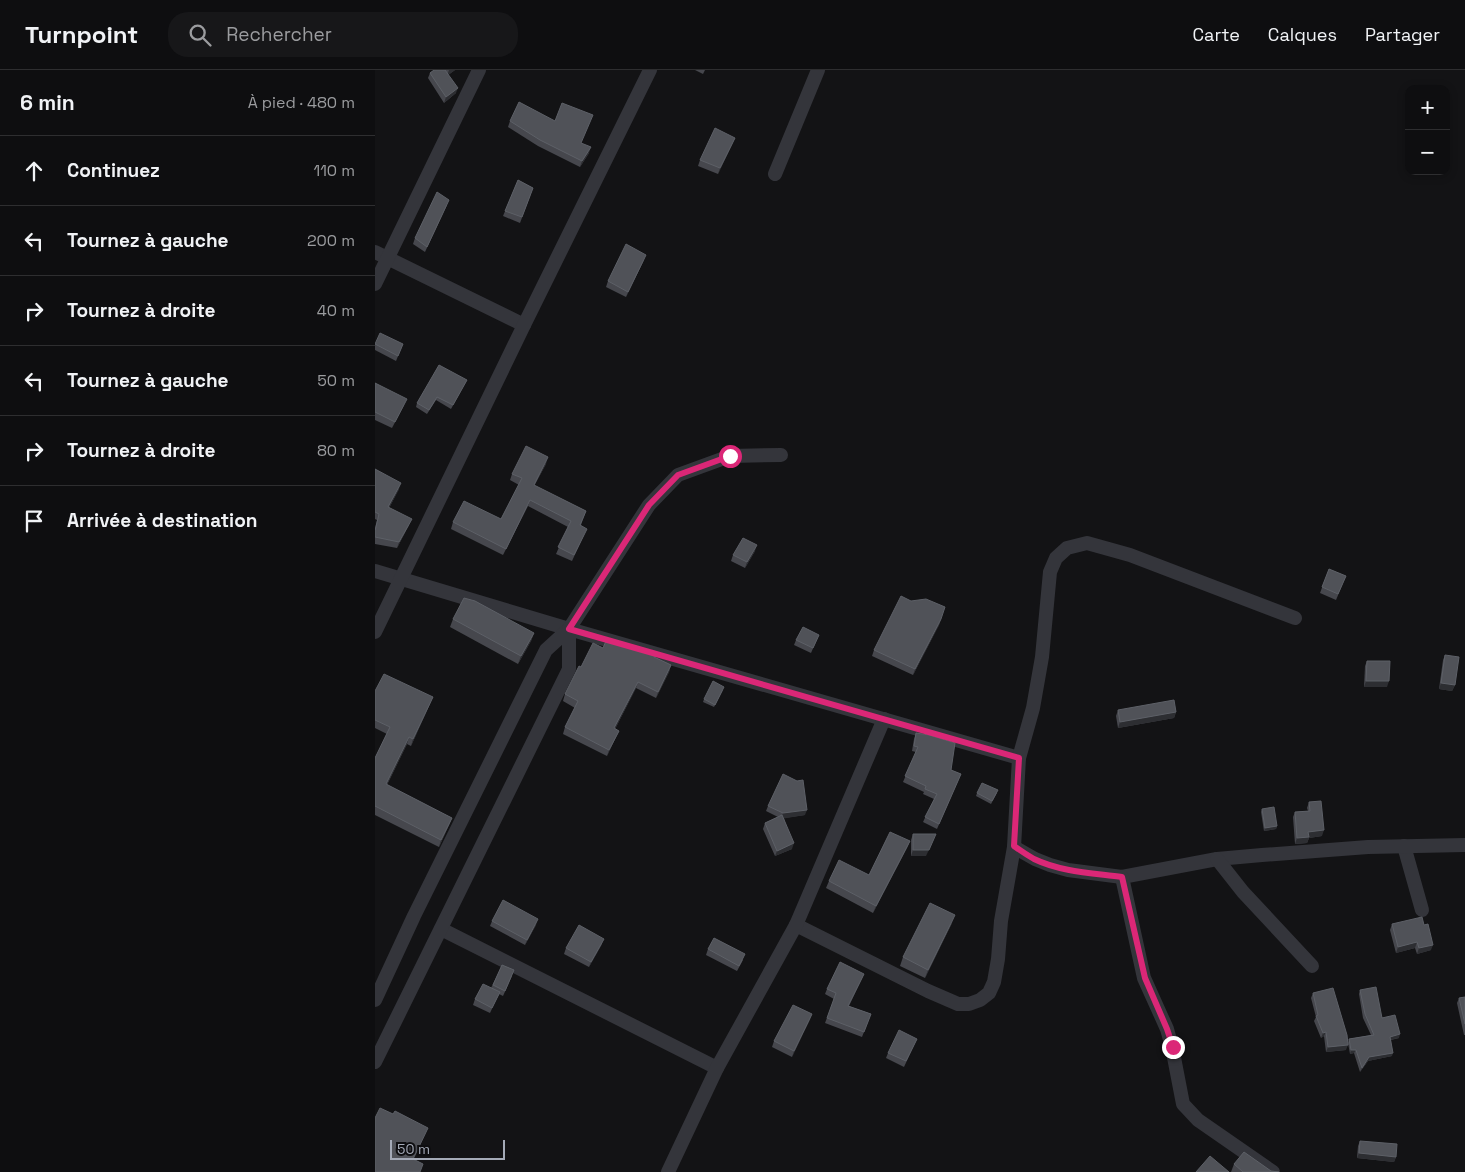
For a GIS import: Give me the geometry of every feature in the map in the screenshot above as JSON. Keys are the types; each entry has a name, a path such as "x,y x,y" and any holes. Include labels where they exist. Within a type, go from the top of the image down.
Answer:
{"street":[{"path":"375,284 381,255 479,70"},
{"path":"375,632 650,70"},
{"path":"775,174 818,70"},
{"path":"381,255 524,325"},
{"path":"375,1000 414,916 545,650 569,629 649,505 678,475 730,456 781,455"},
{"path":"796,925 957,1004 969,1004 980,1000 989,993 994,982 998,959 1001,921 1014,846 1019,758 1033,708 1042,657 1050,572 1056,558 1067,548 1087,543 1130,555 1295,618"},
{"path":"375,571 569,629 1019,758"},
{"path":"375,1062 569,669 569,629"},
{"path":"668,1172 717,1068 796,925 884,719"},
{"path":"1014,846 1035,859 1050,865 1068,870 1122,877 1217,859 1349,848 1465,845"},
{"path":"1404,846 1422,910"},
{"path":"1217,859 1243,892 1312,966"},
{"path":"1122,877 1145,978 1173,1047 1183,1104 1198,1120 1273,1172"},
{"path":"441,929 717,1068"}],"building":[{"path":"434,70 445,70 458,88 446,97 430,73"},
{"path":"519,102 555,121 562,103 593,115 581,143 591,147 582,161 540,140 510,121"},
{"path":"715,128 735,138 720,168 700,160"},
{"path":"518,180 533,188 522,217 505,211"},
{"path":"437,192 449,200 427,247 415,238"},
{"path":"626,244 646,255 628,292 608,281"},
{"path":"380,333 403,344 398,356 375,344"},
{"path":"439,365 467,380 453,405 437,397 429,410 417,403"},
{"path":"375,383 407,399 395,422 375,412"},
{"path":"526,446 548,457 534,485 586,511 580,525 587,529 574,555 558,547 571,521 530,500 506,549 453,522 464,501 501,519 522,478 512,474"},
{"path":"375,469 401,483 388,507 412,519 399,542 375,537 379,514 375,512"},
{"path":"743,538 757,545 747,562 733,555"},
{"path":"1329,569 1346,576 1338,594 1322,587"},
{"path":"901,596 911,601 926,599 945,607 941,619 915,669 874,650"},
{"path":"464,598 475,601 534,633 521,656 453,619"},
{"path":"803,627 819,635 813,648 796,640"},
{"path":"606,641 655,655 654,657 671,665 658,692 638,682 614,728 619,731 609,750 565,727 578,701 565,694 593,643 603,648"},
{"path":"1445,655 1459,657 1455,685 1441,683"},
{"path":"1367,661 1390,661 1389,681 1366,681"},
{"path":"384,674 433,697 413,739 409,737 386,784 452,818 441,840 375,806 375,758 390,727 375,720 375,691"},
{"path":"713,681 724,687 715,705 704,699"},
{"path":"1174,700 1176,712 1120,722 1118,710"},
{"path":"916,733 955,743 951,770 961,774 939,824 925,817 937,794 925,789 926,786 905,776 918,747 914,746"},
{"path":"783,774 797,781 803,780 807,810 783,813 768,806"},
{"path":"982,783 998,790 992,801 977,793"},
{"path":"1321,801 1324,830 1308,832 1309,837 1297,838 1295,812 1310,811 1309,802"},
{"path":"1274,807 1277,826 1265,828 1262,809"},
{"path":"782,815 794,843 777,851 765,823"},
{"path":"890,832 910,841 876,906 829,881 839,860 869,875"},
{"path":"913,834 936,834 929,850 913,850"},
{"path":"503,900 538,919 527,940 492,921"},
{"path":"930,903 955,915 928,970 903,957"},
{"path":"1422,917 1424,925 1428,924 1433,945 1419,948 1417,942 1398,947 1392,924"},
{"path":"579,925 604,939 591,962 566,948"},
{"path":"714,938 745,954 739,966 708,949"},
{"path":"840,962 864,974 848,1006 871,1014 864,1032 827,1018 836,993 827,989"},
{"path":"502,965 514,970 505,991 493,985"},
{"path":"483,984 500,992 492,1008 475,999"},
{"path":"1376,987 1382,1018 1395,1015 1400,1034 1390,1037 1393,1053 1369,1057 1362,1068 1356,1050 1351,1050 1349,1039 1374,1035 1365,1014 1360,990"},
{"path":"1333,988 1347,1035 1348,1045 1328,1047 1326,1032 1323,1033 1316,1016 1318,1015 1313,993"},
{"path":"1465,997 1465,1024 1459,998"},
{"path":"793,1005 812,1014 794,1051 774,1041"},
{"path":"899,1030 917,1039 906,1061 888,1053"},
{"path":"380,1108 393,1114 395,1111 428,1128 413,1159 423,1164 420,1172 375,1172 375,1118"},
{"path":"1360,1141 1397,1144 1396,1157 1359,1153"},
{"path":"1244,1152 1271,1171 1279,1172 1243,1172 1234,1164"},
{"path":"1210,1156 1229,1172 1196,1172"}],"route":[{"path":"730,456 678,475 649,505 569,629 1019,758 1014,846 1035,859 1050,865 1068,870 1122,877 1145,978 1173,1047"}]}
